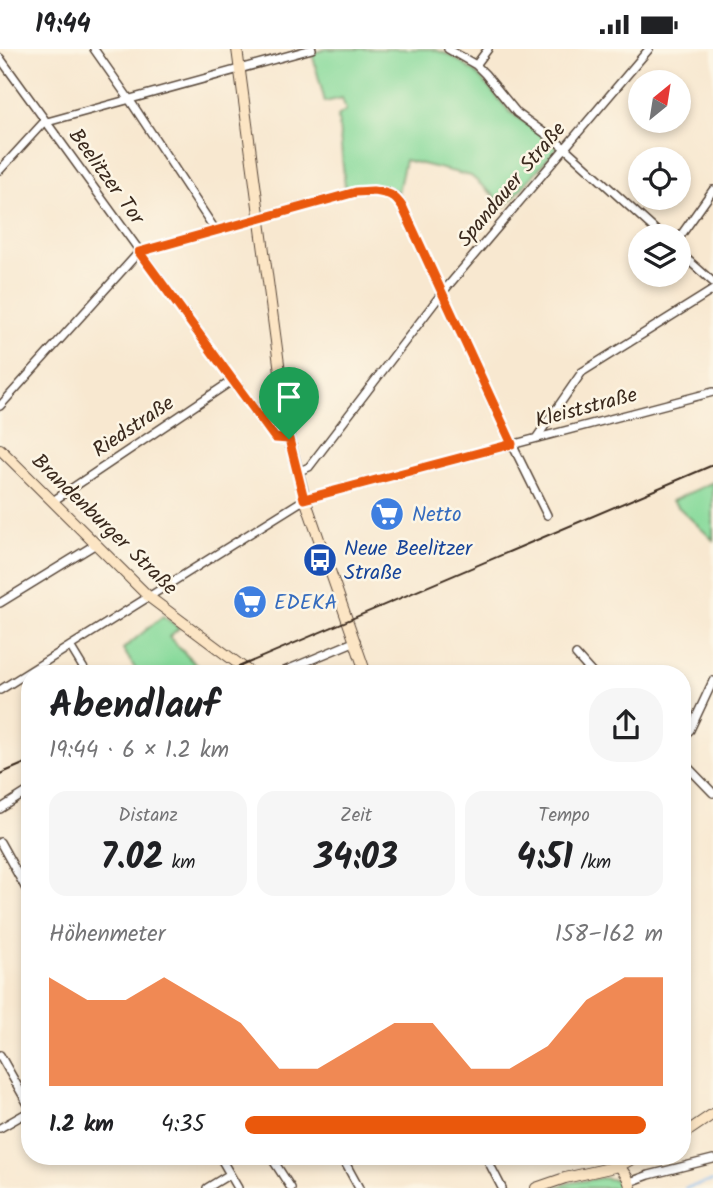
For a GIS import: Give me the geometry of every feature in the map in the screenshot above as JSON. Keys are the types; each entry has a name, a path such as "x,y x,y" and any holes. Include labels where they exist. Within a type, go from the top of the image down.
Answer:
{"main road":[{"path":"237,49 289,439 304,499 363,665"},
{"name":"Brandenburger Straße","path":"0,449 149,597 240,665"},
{"path":"691,1129 713,1114"},
{"path":"536,1188 565,1178 619,1166 630,1185"}],"street":[{"path":"94,49 216,231"},
{"path":"0,170 42,124 47,122 312,49"},
{"path":"449,49 476,65 517,113 565,148 649,224"},
{"path":"476,65 488,49"},
{"name":"Spandauer Straße","path":"297,472 309,467 442,293 649,49"},
{"name":"Beelitzer Tor","path":"0,58 275,438 289,439"},
{"path":"689,224 713,190"},
{"path":"0,406 139,252 356,192 386,193 396,197 403,208 547,515"},
{"path":"691,263 713,282"},
{"path":"537,437 582,372 713,290"},
{"name":"Riedstraße","path":"52,501 233,380"},
{"name":"Kleiststraße","path":"40,665 304,499 713,392"},
{"path":"0,603 96,544"},
{"path":"299,665 356,642"},
{"path":"70,646 82,665"},
{"path":"576,655 585,665"},
{"name":"Kleiststraße","path":"0,690 21,677"},
{"path":"691,728 713,681"},
{"path":"691,770 713,793"},
{"path":"0,809 21,796"},
{"path":"0,842 21,880"},
{"path":"0,1055 21,1093"},
{"path":"0,1128 21,1115"},
{"path":"691,1164 713,1159"},
{"path":"225,1165 238,1188"},
{"path":"276,1165 290,1188"},
{"path":"346,1165 359,1188"},
{"path":"490,1165 502,1188"},
{"path":"630,1185 649,1175 689,1165"},
{"path":"207,1188 230,1174"}],"green space":[{"path":"327,49 432,49 450,55 476,73 510,112 558,147 506,206 471,176 405,160 398,192 374,187 345,187 338,116 346,110 342,98 325,102 312,53"},
{"path":"713,482 713,540 672,501"},
{"path":"163,616 179,628 169,637 196,665 133,665 123,649"},
{"path":"602,1178 617,1180 623,1188 554,1188 569,1183"}],"waterway":[{"path":"685,1188 713,1181"}],"railway":[{"path":"243,665 713,465"},
{"path":"0,774 21,765"}],"place":[{"name":"Netto","path":"387,514"},
{"name":"Neue Beelitzer Straße","path":"320,560"},
{"name":"EDEKA","path":"250,602"}],"route":[{"path":"373,191 396,197 512,444 304,499 289,439 275,438 139,252 356,192 373,191"}]}
